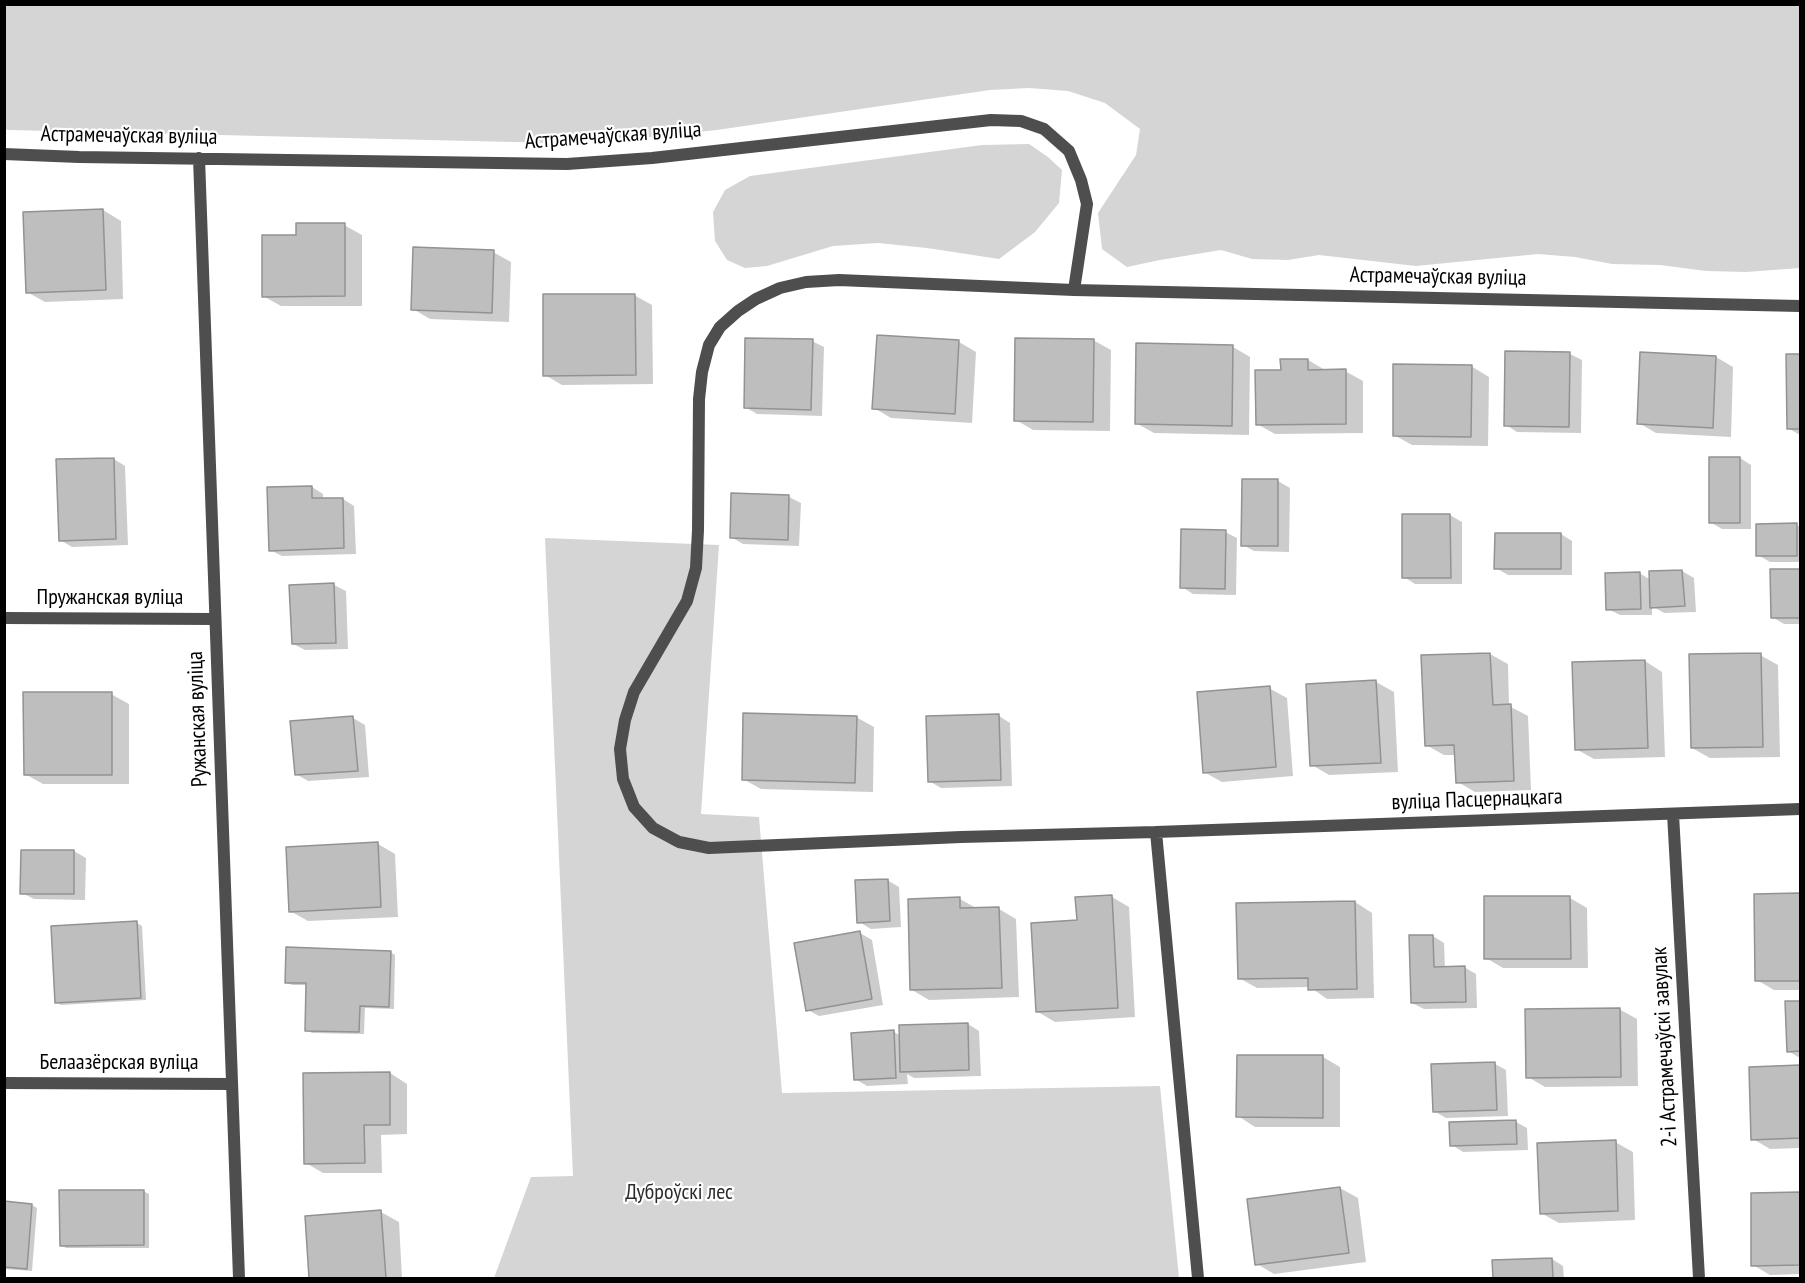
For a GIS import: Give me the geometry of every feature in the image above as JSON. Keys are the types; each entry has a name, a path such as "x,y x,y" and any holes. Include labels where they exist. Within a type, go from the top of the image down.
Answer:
{"street":[{"name":"Астрамечаўская вуліца","path":"4,154 69,157 567,164 652,158 991,120 1021,121 1044,129 1069,151 1081,180 1087,204 1074,291"},
{"name":"Ружанская вуліца","path":"199,158 239,1278"},
{"name":"Астрамечаўская вуліца","path":"699,399 702,372 709,345 720,327 756,299 780,288 806,282 839,280 1074,291 1800,306"},
{"name":"вуліца Пасцернацкага","path":"699,399 696,568 687,601 634,692 625,720 620,749 623,779 634,807 653,828 679,842 709,848 961,837 1800,809"},
{"name":"Пружанская вуліца","path":"4,618 215,619"},
{"name":"2-і Астрамечаўскі завулак","path":"1672,814 1699,1278"},
{"path":"1156,832 1198,1278"},
{"name":"Белаазёрская вуліца","path":"4,1083 232,1084"}],"green space":[{"path":"4,5 1800,5 1800,268 1746,272 1706,271 1660,265 1612,264 1575,257 1538,254 1416,266 1319,255 1288,260 1252,259 1221,250 1127,267 1102,249 1098,213 1136,155 1140,129 1105,103 1068,91 1029,88 990,90 717,130 613,141 555,143 9,130 4,129"},
{"path":"1029,144 1062,170 1059,203 1035,232 999,259 878,243 833,246 767,266 745,268 727,260 715,241 713,212 725,190 750,176 982,145"},
{"name":"Дуброўскі лес","path":"545,538 719,545 701,814 759,817 782,1093 1160,1086 1179,1278 494,1278 531,1177 573,1176"}],"building":[{"path":"103,209 106,290 26,293 23,212"},
{"path":"296,223 345,223 345,296 262,297 262,235 296,235"},
{"path":"413,247 494,250 492,313 411,310"},
{"path":"543,294 635,294 636,375 543,376"},
{"path":"877,335 959,340 955,414 872,409"},
{"path":"745,338 813,339 811,410 744,408"},
{"path":"1015,338 1094,339 1093,422 1014,421"},
{"path":"1136,343 1233,345 1232,426 1135,424"},
{"path":"1505,351 1570,352 1569,427 1504,426"},
{"path":"1640,352 1716,356 1713,428 1637,424"},
{"path":"1786,354 1800,354 1800,429 1787,429"},
{"path":"1280,359 1308,359 1308,370 1346,369 1346,424 1256,425 1255,370 1281,370"},
{"path":"1393,364 1472,365 1471,437 1393,436"},
{"path":"1709,457 1740,457 1740,523 1709,523"},
{"path":"114,458 116,539 59,541 56,459"},
{"path":"1242,479 1278,479 1278,546 1241,546"},
{"path":"312,486 312,498 343,498 344,548 269,551 267,487"},
{"path":"731,493 789,495 788,540 730,538"},
{"path":"1402,514 1450,514 1451,578 1402,578"},
{"path":"1797,523 1797,556 1756,556 1756,524"},
{"path":"1181,529 1226,530 1225,589 1180,588"},
{"path":"1495,533 1561,533 1561,569 1494,569"},
{"path":"1770,569 1800,569 1800,618 1771,618"},
{"path":"1682,570 1685,606 1650,608 1649,571"},
{"path":"1640,572 1641,609 1606,610 1605,573"},
{"path":"334,583 336,643 292,644 289,585"},
{"path":"1490,653 1493,705 1511,704 1514,781 1456,783 1454,745 1425,746 1421,655"},
{"path":"1761,653 1763,747 1691,748 1689,654"},
{"path":"1645,660 1648,748 1575,750 1572,662"},
{"path":"1376,680 1381,763 1310,766 1306,684"},
{"path":"1270,686 1276,767 1203,773 1197,692"},
{"path":"23,692 112,692 112,775 24,775"},
{"path":"743,713 857,716 855,783 742,780"},
{"path":"999,714 1001,780 928,782 926,716"},
{"path":"353,716 358,771 295,775 290,721"},
{"path":"378,842 381,907 289,912 286,847"},
{"path":"21,850 74,850 74,894 20,894"},
{"path":"888,879 890,921 857,923 855,880"},
{"path":"1800,893 1800,981 1755,981 1754,894"},
{"path":"1112,895 1118,1008 1036,1012 1031,923 1077,920 1075,897"},
{"path":"1484,896 1570,896 1571,959 1484,959"},
{"path":"960,897 960,908 999,907 1002,988 910,990 908,899"},
{"path":"1355,901 1357,989 1308,990 1308,978 1238,979 1236,903"},
{"path":"137,921 141,998 55,1003 51,926"},
{"path":"860,931 872,999 806,1011 794,943"},
{"path":"1409,935 1433,935 1434,967 1465,966 1466,1002 1411,1003"},
{"path":"286,947 391,951 389,1007 360,1006 359,1032 305,1031 306,983 285,983"},
{"path":"1785,1001 1800,1001 1800,1051 1787,1052"},
{"path":"1620,1008 1621,1077 1526,1078 1525,1009"},
{"path":"968,1023 969,1070 900,1072 899,1025"},
{"path":"894,1030 896,1078 854,1080 851,1033"},
{"path":"1237,1055 1323,1055 1323,1118 1236,1117"},
{"path":"1495,1062 1497,1110 1433,1112 1431,1064"},
{"path":"1800,1065 1800,1138 1751,1140 1749,1067"},
{"path":"390,1072 390,1125 364,1125 365,1163 304,1164 303,1073"},
{"path":"1516,1120 1517,1144 1450,1146 1449,1122"},
{"path":"1616,1140 1618,1211 1540,1214 1537,1143"},
{"path":"1340,1187 1349,1253 1255,1265 1247,1199"},
{"path":"59,1190 144,1190 144,1245 60,1246"},
{"path":"1800,1192 1800,1265 1751,1266 1751,1193"},
{"path":"4,1201 32,1204 27,1269 4,1267"},
{"path":"381,1210 386,1278 309,1278 305,1216"},
{"path":"1552,1258 1553,1278 1493,1278 1492,1260"}]}
